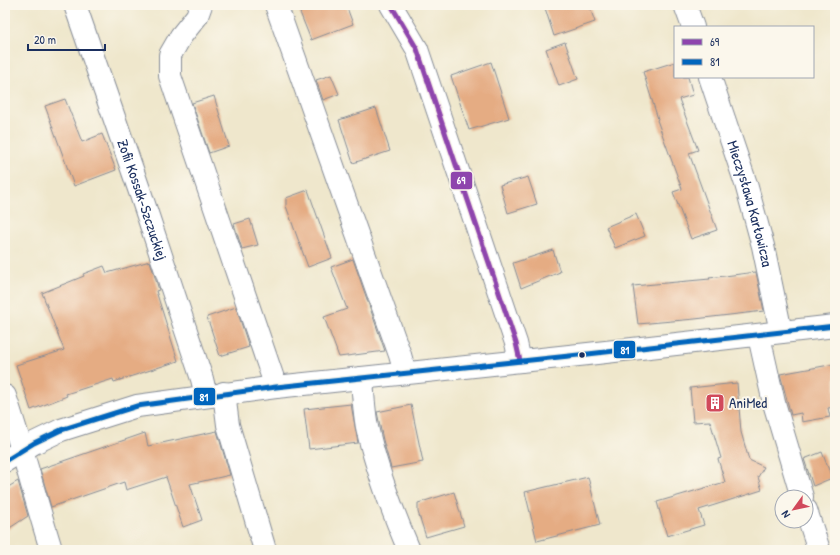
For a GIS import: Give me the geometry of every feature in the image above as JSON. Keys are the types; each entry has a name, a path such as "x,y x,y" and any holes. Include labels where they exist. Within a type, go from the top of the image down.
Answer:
{"street":[{"name":"Zofii Kossak-Szczuckiej","path":"74,5 140,192 200,371 215,395 228,425 265,550"},
{"path":"201,5 197,16 181,36 170,55 170,76 276,387"},
{"path":"276,5 400,355 405,374"},
{"path":"391,5 417,49 520,361"},
{"path":"685,5 693,26"},
{"name":"Mieczysława Karłowicza","path":"710,78 746,184 759,232 781,332"},
{"path":"13,456 61,430 137,406 276,387 759,336 835,326"},
{"path":"759,336 774,402 800,489"},
{"path":"362,378 367,426 376,459 393,512 409,550"},
{"path":"5,396 17,431 13,456 51,549 49,550"},
{"path":"812,529 819,550"}],"building":[{"path":"297,5 346,5 353,24 311,40"},
{"path":"544,5 589,5 595,22 554,36"},
{"path":"565,42 578,79 559,86 546,49"},
{"path":"491,62 509,118 469,130 451,76"},
{"path":"674,62 674,78 688,78 693,95 679,99 698,150 689,153 717,230 691,239 673,192 682,189 657,120 658,119 643,72"},
{"path":"331,75 339,94 323,100 316,80"},
{"path":"214,96 229,146 209,153 192,103"},
{"path":"65,99 82,142 102,134 116,170 74,186 45,106"},
{"path":"376,108 390,151 353,163 339,120"},
{"path":"528,177 537,204 508,213 500,185"},
{"path":"308,190 332,258 308,267 286,206 286,198"},
{"path":"636,214 645,236 615,248 606,227"},
{"path":"250,219 258,245 242,249 234,224"},
{"path":"553,250 560,272 521,288 513,263"},
{"path":"353,259 385,351 339,357 324,317 347,309 331,267"},
{"path":"150,261 159,290 156,291 178,361 114,382 113,379 66,394 67,396 31,410 16,365 64,350 42,293 104,266 107,273"},
{"path":"756,272 764,311 638,324 633,286 710,279 709,278"},
{"path":"236,307 249,347 220,356 207,317"},
{"path":"835,364 835,407 828,408 830,417 802,422 801,413 791,415 780,374"},
{"path":"737,383 741,432 749,460 764,467 758,477 762,490 699,510 704,525 667,536 657,502 725,482 718,459 721,458 710,421 693,422 690,388"},
{"path":"351,404 358,443 309,449 304,409"},
{"path":"411,405 423,462 391,468 377,412"},
{"path":"217,431 230,475 190,484 202,520 183,527 166,477 126,490 124,482 51,507 40,469 145,433 148,446"},
{"path":"822,452 832,478 813,486 804,459"},
{"path":"588,477 600,525 537,541 525,492"},
{"path":"18,481 28,516 5,531 5,489"},
{"path":"454,492 464,526 426,537 418,512 418,503"}],"transit line":[{"name":"69","path":"391,5 417,49 516,343 520,361"},
{"name":"81","path":"5,461 34,443 61,430 137,406 276,387 835,326"}],"place":[{"name":"AniMed","path":"715,403"}]}
